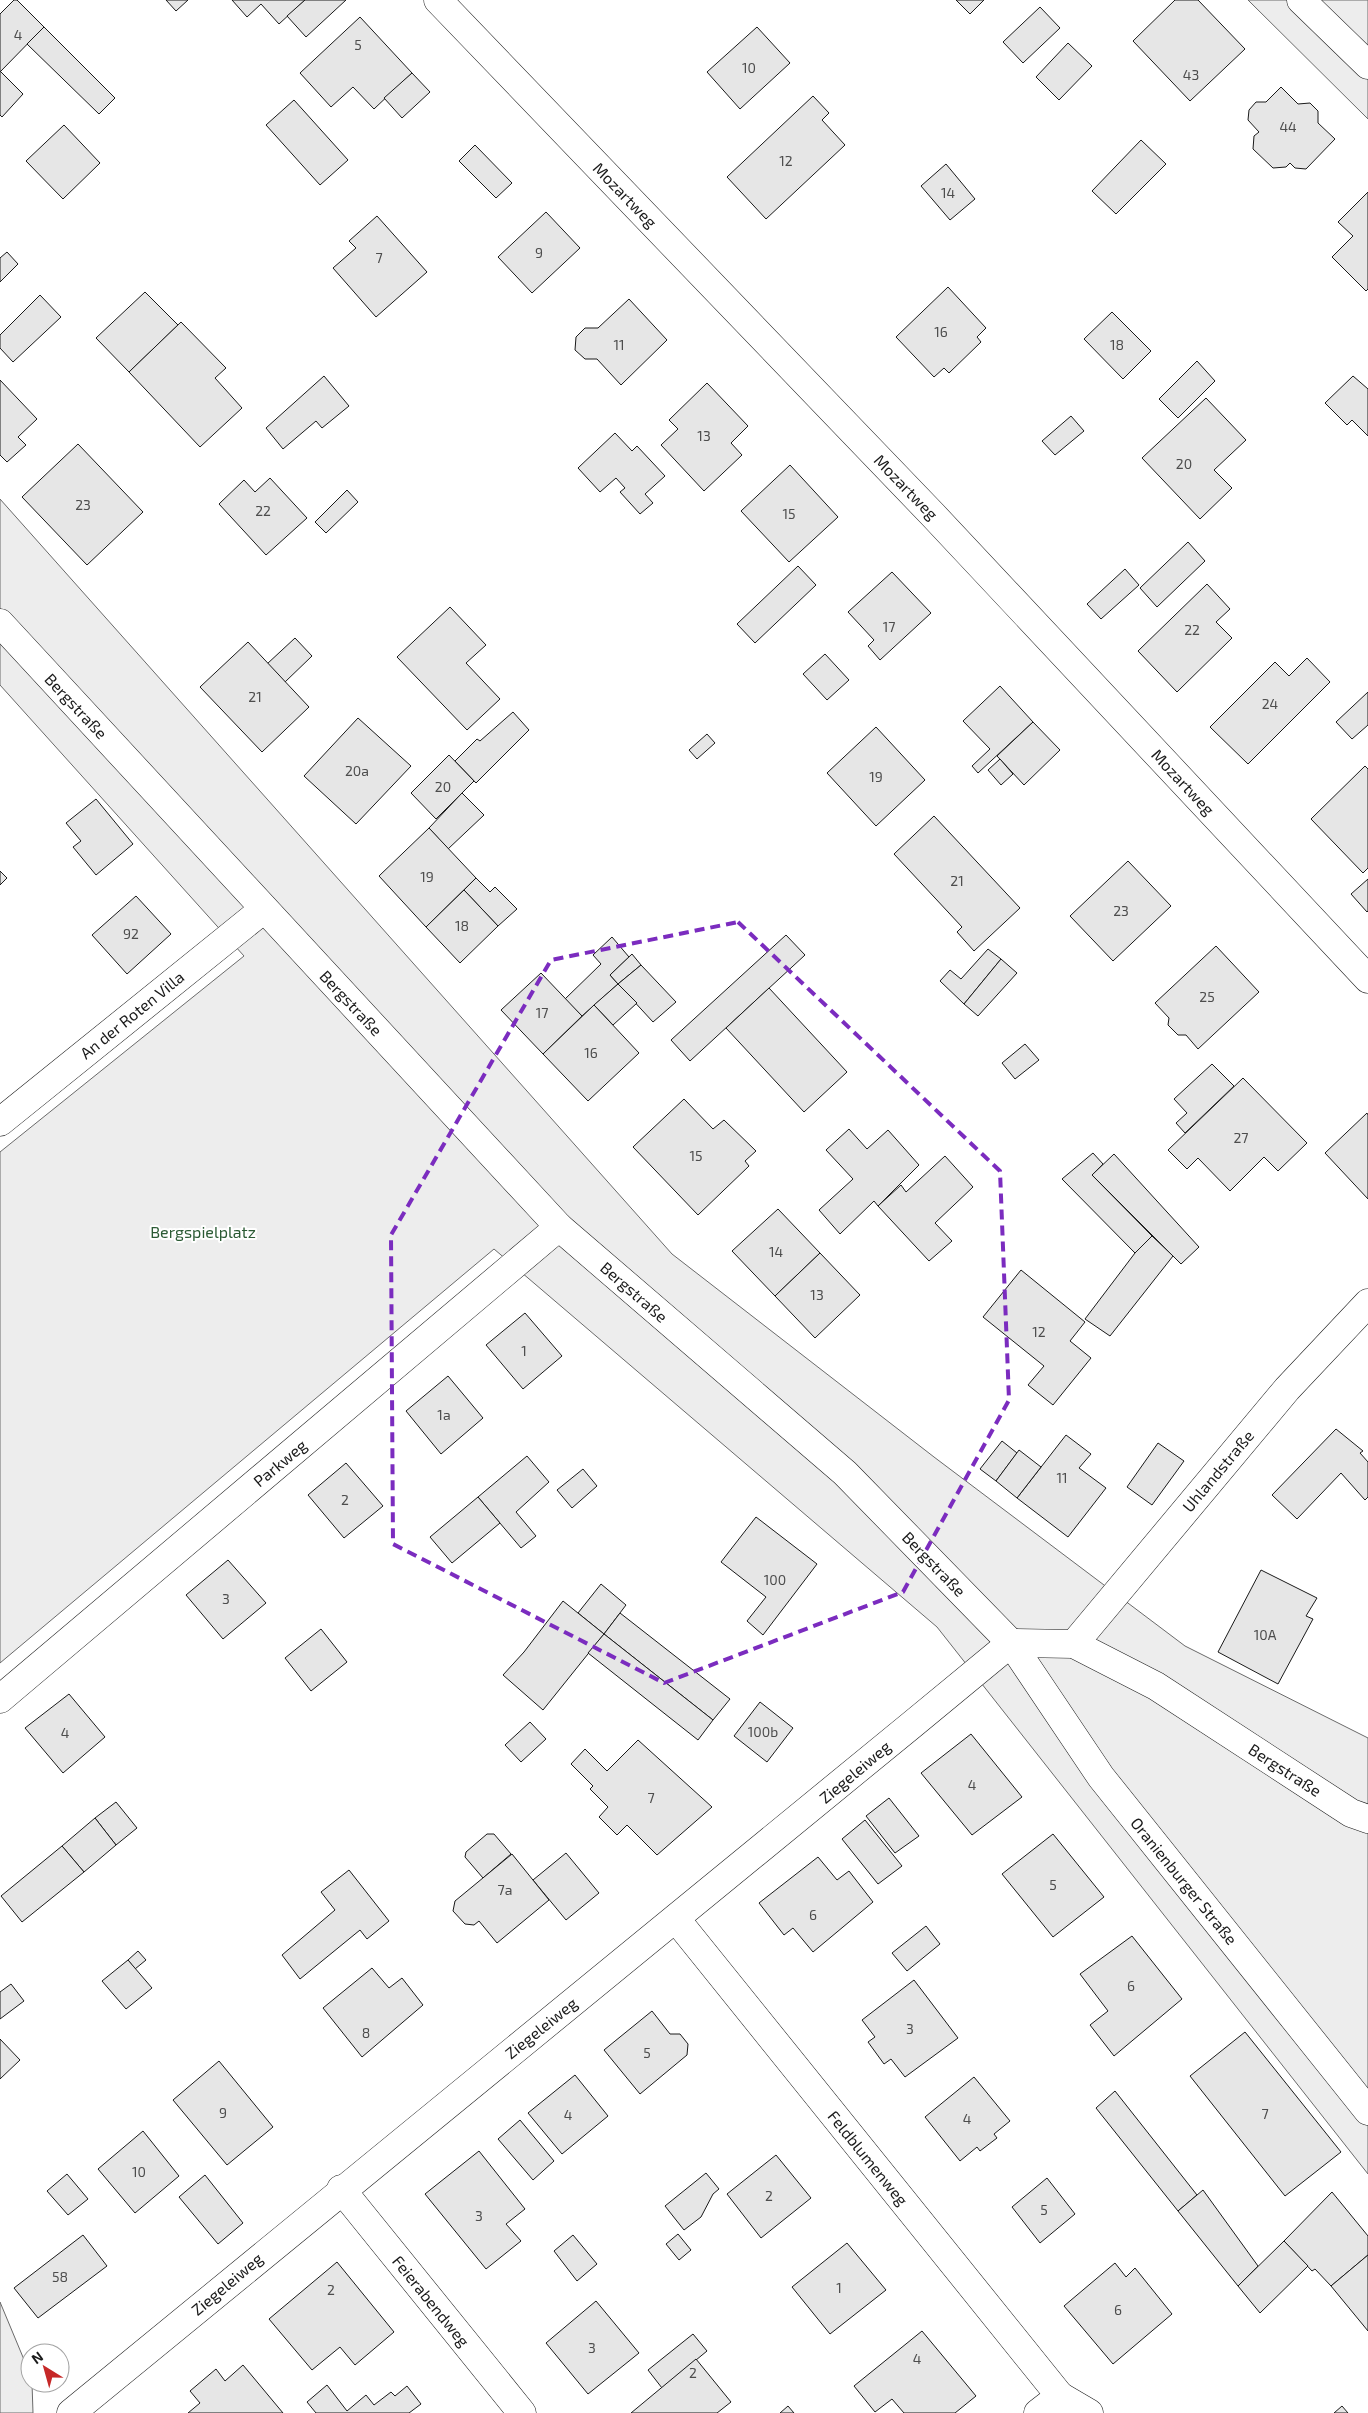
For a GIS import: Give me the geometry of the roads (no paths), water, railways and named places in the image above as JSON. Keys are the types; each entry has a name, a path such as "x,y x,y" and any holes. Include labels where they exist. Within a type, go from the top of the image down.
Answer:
{"street":[{"name":"Mozartweg","path":"438,0 933,515 1368,979"},
{"path":"1301,0 1368,65"},
{"name":"Bergstraße","path":"0,624 559,1227 846,1473 1011,1643 1074,1644 1156,1686 1351,1813 1368,1819"},
{"name":"An der Roten Villa","path":"0,1122 264,909"},
{"name":"Parkweg","path":"0,1699 559,1227"},
{"name":"Uhlandstraße","path":"1074,1644 1287,1389 1368,1303"},
{"name":"Ziegeleiweg","path":"71,2413 341,2189 676,1919 1011,1643"},
{"name":"Oranienburger Straße","path":"1011,1643 1101,1776 1368,2111"},
{"name":"Feldblumenweg","path":"676,1919 1060,2396"},
{"name":"Feierabendweg","path":"341,2189 522,2413"},
{"path":"1038,2413 1060,2396 1089,2413"}],"park label":[{"name":"Bergspielplatz","path":"203,1232"}]}
